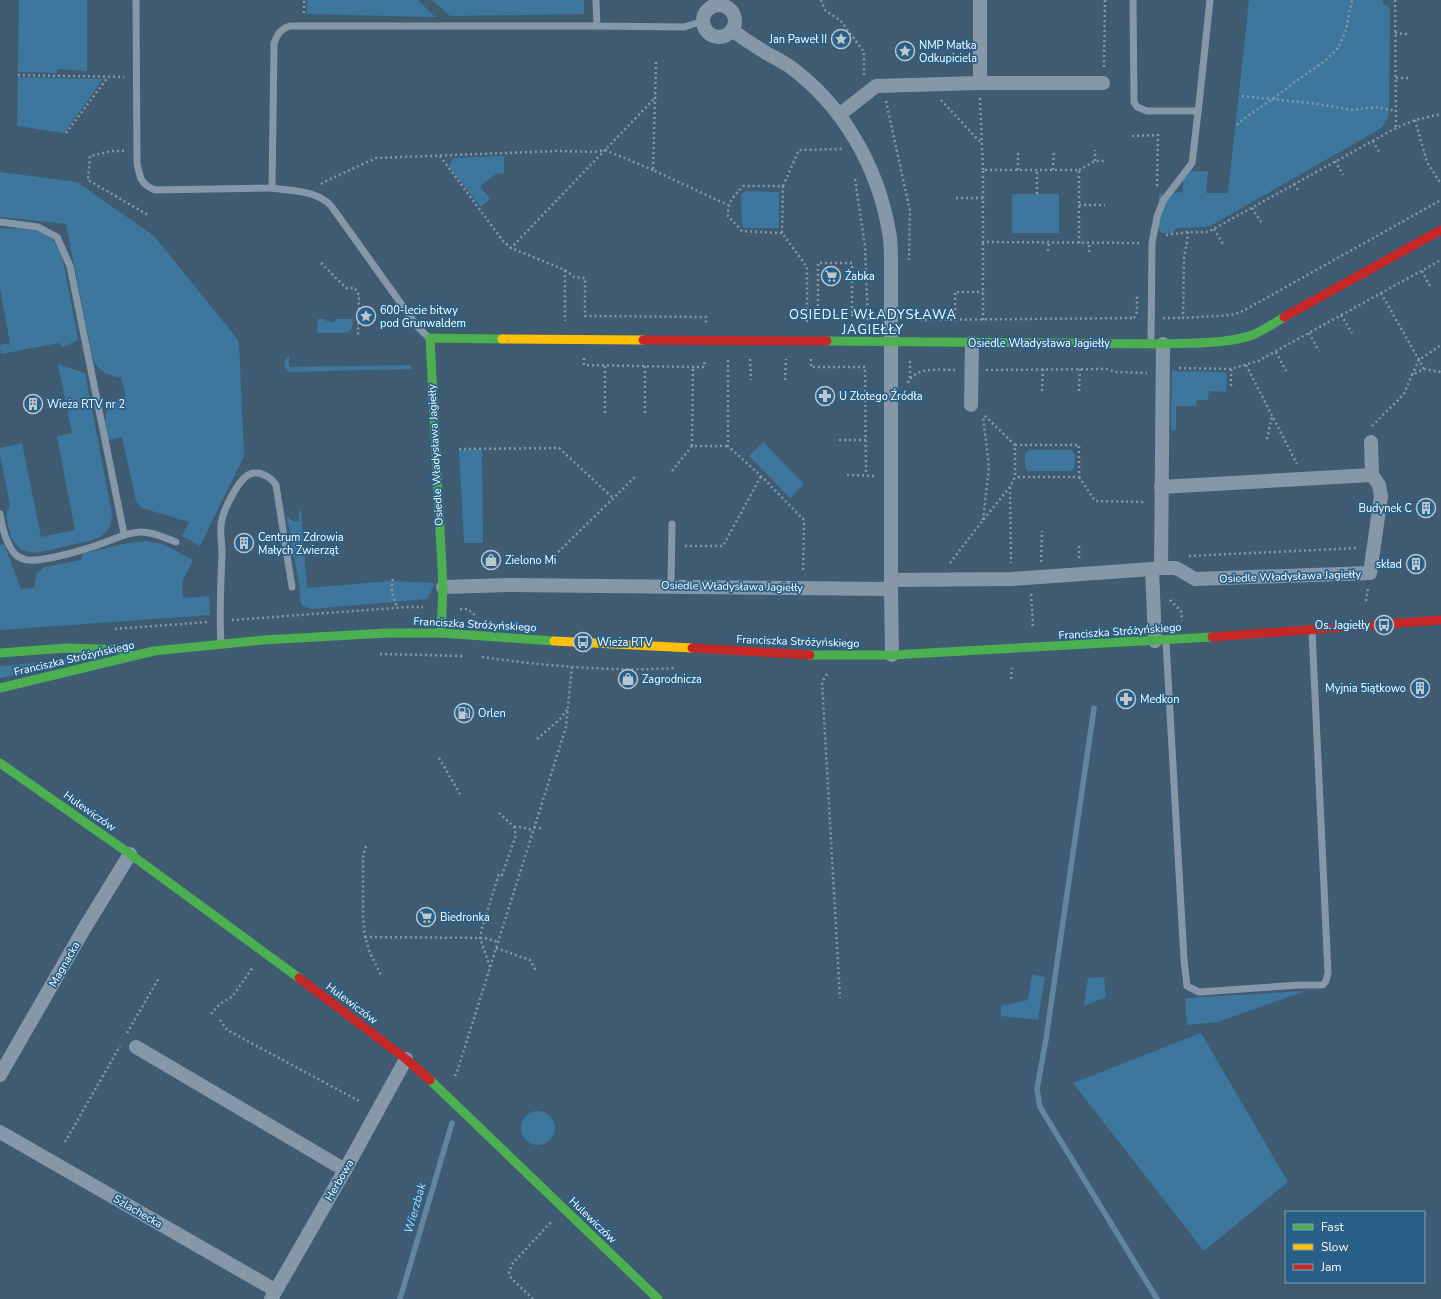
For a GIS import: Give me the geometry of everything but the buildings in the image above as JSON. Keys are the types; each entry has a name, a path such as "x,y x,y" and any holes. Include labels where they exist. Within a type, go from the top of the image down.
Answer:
{"street":[{"path":"980,0 980,83"},
{"path":"722,3 732,13 735,19 732,30 728,34 723,37 717,37 707,32 703,21 708,9 722,3"},
{"path":"732,30 788,66 816,88 839,115 857,142 869,164 882,198 889,232 891,262 892,655"},
{"path":"839,115 876,86 980,83 1103,83"},
{"name":"Osiedle Władysława Jagiełły","path":"1371,442 1372,475 1379,485 1381,496 1370,573 1195,579 1176,568 1011,579 803,587 510,585 443,587 436,488 430,338 1157,344 1217,342 1237,339 1254,334 1441,230"},
{"path":"977,342 977,406"},
{"path":"1157,344 1161,487 1156,569 1161,640"},
{"path":"1161,487 1372,475"},
{"path":"441,633 443,587"},
{"name":"Franciszka Stróżyńskiego","path":"0,688 154,652 221,644 325,636 408,632 811,655 892,655 1161,640 1441,620"},
{"name":"Franciszka Stróżyńskiego","path":"0,653 66,648 154,652"},
{"name":"Hulewiczów","path":"0,763 130,854 336,1005 406,1059 443,1091 658,1299"},
{"name":"Magnacka","path":"0,1075 84,929 130,854"},
{"path":"136,1047 345,1170"},
{"name":"Herbowa","path":"273,1294 345,1170 406,1059"},
{"name":"Szlachecka","path":"0,1132 273,1294"}],"lane":[{"path":"136,0 137,163 139,177 145,186 155,190 272,188 315,195 327,202 337,214 417,326 430,338"},
{"path":"596,0 597,26"},
{"path":"1133,0 1134,102 1137,107 1147,111 1198,111"},
{"path":"1157,344 1152,243 1157,217 1163,201 1192,163 1210,0"},
{"path":"272,188 274,43 277,35 282,29 290,26 684,26 703,21"},
{"path":"0,222 38,227 57,237 70,266 124,534"},
{"path":"221,644 221,525 224,513 232,496 241,482 249,474 256,473 264,475 273,480 276,486 292,587"},
{"path":"0,514 9,544 18,556 28,560 44,559 103,543 124,534 140,532 154,534 176,542"},
{"path":"671,586 672,524"},
{"path":"1161,640 1183,952 1187,986 1199,992 1323,985 1326,981 1328,973 1312,630"}],"path":[{"path":"821,0 825,10 841,21 864,52 864,76 876,86"},
{"path":"1103,83 1105,0"},
{"path":"1237,125 1325,61 1338,48 1346,30 1352,0"},
{"path":"1395,0 1396,128"},
{"path":"1395,34 1408,34"},
{"path":"654,170 656,62"},
{"path":"18,75 124,77"},
{"path":"66,133 108,77"},
{"path":"1396,78 1408,78"},
{"path":"977,342 983,319 983,170 980,83"},
{"path":"1242,96 1318,104 1352,110 1376,107 1396,111"},
{"path":"511,248 656,97"},
{"path":"945,97 938,97 982,144"},
{"path":"973,98 980,98"},
{"path":"1164,235 1188,232 1208,232 1396,128 1415,120 1441,114"},
{"path":"1415,120 1427,162 1441,184"},
{"path":"1132,136 1158,136 1157,217"},
{"path":"1373,141 1380,154"},
{"path":"807,323 807,267 782,233 783,186 799,150 846,149 844,147"},
{"path":"322,188 319,186 328,180 376,158 557,151 595,152 604,150 654,170 728,205"},
{"path":"1018,150 1018,170"},
{"path":"1053,170 1054,150"},
{"path":"1095,150 1095,161"},
{"path":"126,151 112,151 90,156 88,180 148,215"},
{"path":"439,156 503,241 511,248 564,270 574,277 585,278 584,323"},
{"path":"983,170 1079,170 1095,161 1105,161"},
{"path":"1335,161 1343,175"},
{"path":"1037,170 1037,194"},
{"path":"1079,170 1079,243"},
{"path":"854,173 865,246 867,300"},
{"path":"1294,184 1299,192"},
{"path":"782,233 742,231 728,216 728,205 731,199 743,186 783,186"},
{"path":"956,198 983,198"},
{"path":"1188,232 1188,242 1184,257 1183,318 1231,315 1243,311 1441,200"},
{"path":"1079,205 1105,205"},
{"path":"1252,208 1261,222"},
{"path":"1214,229 1223,244"},
{"path":"983,242 1152,243"},
{"path":"1048,251 1049,243"},
{"path":"1089,252 1090,243"},
{"path":"321,263 346,288 355,288 359,295 358,336"},
{"path":"818,316 818,263 852,263 852,316"},
{"path":"564,270 565,322"},
{"path":"1422,271 1431,288"},
{"path":"955,320 955,292 983,292"},
{"path":"1381,293 1424,369"},
{"path":"1342,315 1352,333"},
{"path":"585,316 706,317 706,328"},
{"path":"807,316 867,316"},
{"path":"908,316 917,320 1134,318"},
{"path":"1309,333 1319,351"},
{"path":"1371,442 1371,427 1404,394 1419,360 1441,344"},
{"path":"1276,352 1286,371"},
{"path":"583,353 584,365 693,367 704,367 705,354"},
{"path":"728,354 728,446"},
{"path":"750,354 751,380"},
{"path":"785,380 786,355"},
{"path":"811,355 811,367 865,367 868,364"},
{"path":"604,413 605,365"},
{"path":"1246,365 1305,479"},
{"path":"645,366 645,413"},
{"path":"672,471 692,446 693,367"},
{"path":"847,475 866,475 865,367"},
{"path":"1042,391 1043,369"},
{"path":"1079,392 1080,369 1107,369 1115,372 1147,373 1147,380"},
{"path":"1231,386 1232,369"},
{"path":"1412,375 1424,369 1441,372"},
{"path":"977,406 983,415 1015,445 1079,444 1079,477 1095,502 1147,502 1146,509"},
{"path":"983,415 989,467 983,520"},
{"path":"1267,439 1272,415"},
{"path":"840,440 866,440"},
{"path":"955,567 947,567 1010,487 1015,477 1015,445"},
{"path":"692,446 728,446 761,476 804,520 803,587"},
{"path":"459,449 559,448 613,498"},
{"path":"680,546 723,546 761,476"},
{"path":"550,559 635,477"},
{"path":"1015,477 1079,477"},
{"path":"1010,487 1011,564"},
{"path":"1041,562 1042,531"},
{"path":"1079,546 1079,560"},
{"path":"1185,557 1374,548"},
{"path":"1030,577 1033,623 1032,629"},
{"path":"393,579 391,585 394,599 398,608"},
{"path":"110,629 408,607"},
{"path":"379,654 409,654"},
{"path":"454,1078 566,727 572,666"},
{"path":"1011,679 1012,668"},
{"path":"828,672 822,682 840,998"},
{"path":"537,739 568,710"},
{"path":"439,758 460,794"},
{"path":"490,968 480,938 499,874 502,875 516,835 514,827 496,811"},
{"path":"514,827 533,830"},
{"path":"534,827 544,829"},
{"path":"366,846 363,857 363,917 365,937 370,953 380,975"},
{"path":"365,937 485,938 498,942"},
{"path":"496,948 530,960 536,971"},
{"path":"211,1014 220,1004 232,997 255,963"},
{"path":"65,1142 159,978"},
{"path":"220,1020 227,1030 359,1101"},
{"path":"533,1299 510,1278 509,1272 513,1263 552,1221"}],"shaded area":[{"path":"19,0 87,0 87,71 57,69 57,73 18,72"},
{"path":"307,0 418,0 435,17 307,14"},
{"path":"432,0 584,0 584,14 450,16"},
{"path":"1249,0 1383,0 1383,4 1389,7 1390,10 1389,115 1383,126 1378,130 1212,225 1205,227 1177,228 1172,233 1162,233 1159,230 1159,194 1183,192 1183,171 1208,171 1206,193 1228,193"},
{"path":"18,77 103,79 64,133 17,126"},
{"path":"504,156 504,173 496,174 480,186 490,199 481,207 449,167 453,158"},
{"path":"0,172 77,182 154,236 239,341 244,456 200,546 182,536 189,522 142,508 136,501 122,437 108,440 106,430 106,414 110,405 116,400 126,397 121,377 112,376 105,373 98,368 93,360 66,224 0,217"},
{"path":"745,191 779,192 779,228 744,228 742,225 741,195"},
{"path":"1012,194 1059,194 1059,233 1012,233"},
{"path":"0,228 41,232 55,242 62,255 78,340 63,347 59,343 1,354 0,345 10,343 0,288"},
{"path":"318,319 325,319 326,321 335,322 335,319 353,319 352,328 345,333 317,333"},
{"path":"289,355 289,367 411,365 411,369 288,372 284,364"},
{"path":"58,364 85,373 112,514 109,527 102,536 93,540 36,553 21,550 11,538 6,515 10,505 0,455 0,448 22,443 41,537 75,530 57,436 72,433"},
{"path":"1172,371 1225,372 1227,375 1226,392 1209,391 1208,400 1197,400 1196,406 1176,406 1176,430 1171,430"},
{"path":"763,442 804,484 790,498 749,456"},
{"path":"482,449 483,543 464,543 459,450"},
{"path":"1029,450 1071,450 1075,454 1074,468 1071,471 1028,471 1025,468 1025,454"},
{"path":"299,511 301,511 307,588 392,581 433,583 434,585 427,599 311,609 302,606 287,517 293,521 299,521"},
{"path":"145,541 163,544 193,560 182,582 183,598 209,596 210,615 0,630 0,545 4,544 21,589 34,588 37,573 45,567 81,560 84,553 123,544"},
{"path":"69,660 69,664 0,678 0,666"},
{"path":"1032,975 1045,977 1038,1020 1001,1016 1001,1006 1028,1000"},
{"path":"1104,977 1106,997 1084,1006 1088,978"},
{"path":"1305,991 1218,1022 1187,1025 1185,998"},
{"path":"1201,1033 1288,1182 1204,1251 1073,1083"},
{"path":"538,1111 550,1116 555,1128 550,1140 538,1145 526,1140 521,1128 526,1116"}],"waterway":[{"path":"1094,708 1046,1039 1037,1089 1040,1107 1157,1299"},
{"name":"Wierzbak","path":"400,1299 452,1123"}],"traffic: fast":[{"path":"827,341 1198,343 1234,340 1255,334 1284,317"},
{"path":"441,633 443,587 430,338 502,339"},
{"path":"0,688 154,651 263,640 387,633 441,633 554,641"},
{"path":"810,655 892,655 1212,637"},
{"path":"0,653 66,648 128,650"},
{"path":"0,763 130,854 299,978"},
{"path":"430,1080 658,1299"}],"traffic: slow":[{"path":"502,339 643,340"},
{"path":"554,641 692,648"}],"traffic: jam":[{"path":"1284,317 1441,230"},
{"path":"643,340 827,341"},
{"path":"1212,637 1441,620"},
{"path":"692,648 810,655"},
{"path":"299,978 406,1059 430,1080"}],"place":[{"name":"Jan Paweł II","path":"841,39"},
{"name":"NMP Matka Odkupiciela","path":"905,51"},
{"name":"Żabka","path":"831,276"},
{"name":"600-lecie bitwy pod Grunwaldem","path":"366,316"},
{"name":"U Złotego Źródła","path":"825,396"},
{"name":"Wieża RTV nr 2","path":"33,404"},
{"name":"Budynek C","path":"1426,508"},
{"name":"Centrum Zdrowia Małych Zwierząt","path":"244,543"},
{"name":"Zielono Mi","path":"491,560"},
{"name":"skład","path":"1416,564"},
{"name":"Os. Jagiełły","path":"1384,625"},
{"name":"Wieża RTV","path":"583,642"},
{"name":"Zagrodnicza","path":"628,679"},
{"name":"Myjnia 5iątkowo","path":"1420,688"},
{"name":"Medkon","path":"1126,699"},
{"name":"Orlen","path":"464,713"},
{"name":"Biedronka","path":"426,917"}],"district":[{"name":"OSIEDLE WŁADYSŁAWA JAGIEŁŁY","path":"873,322"}]}
